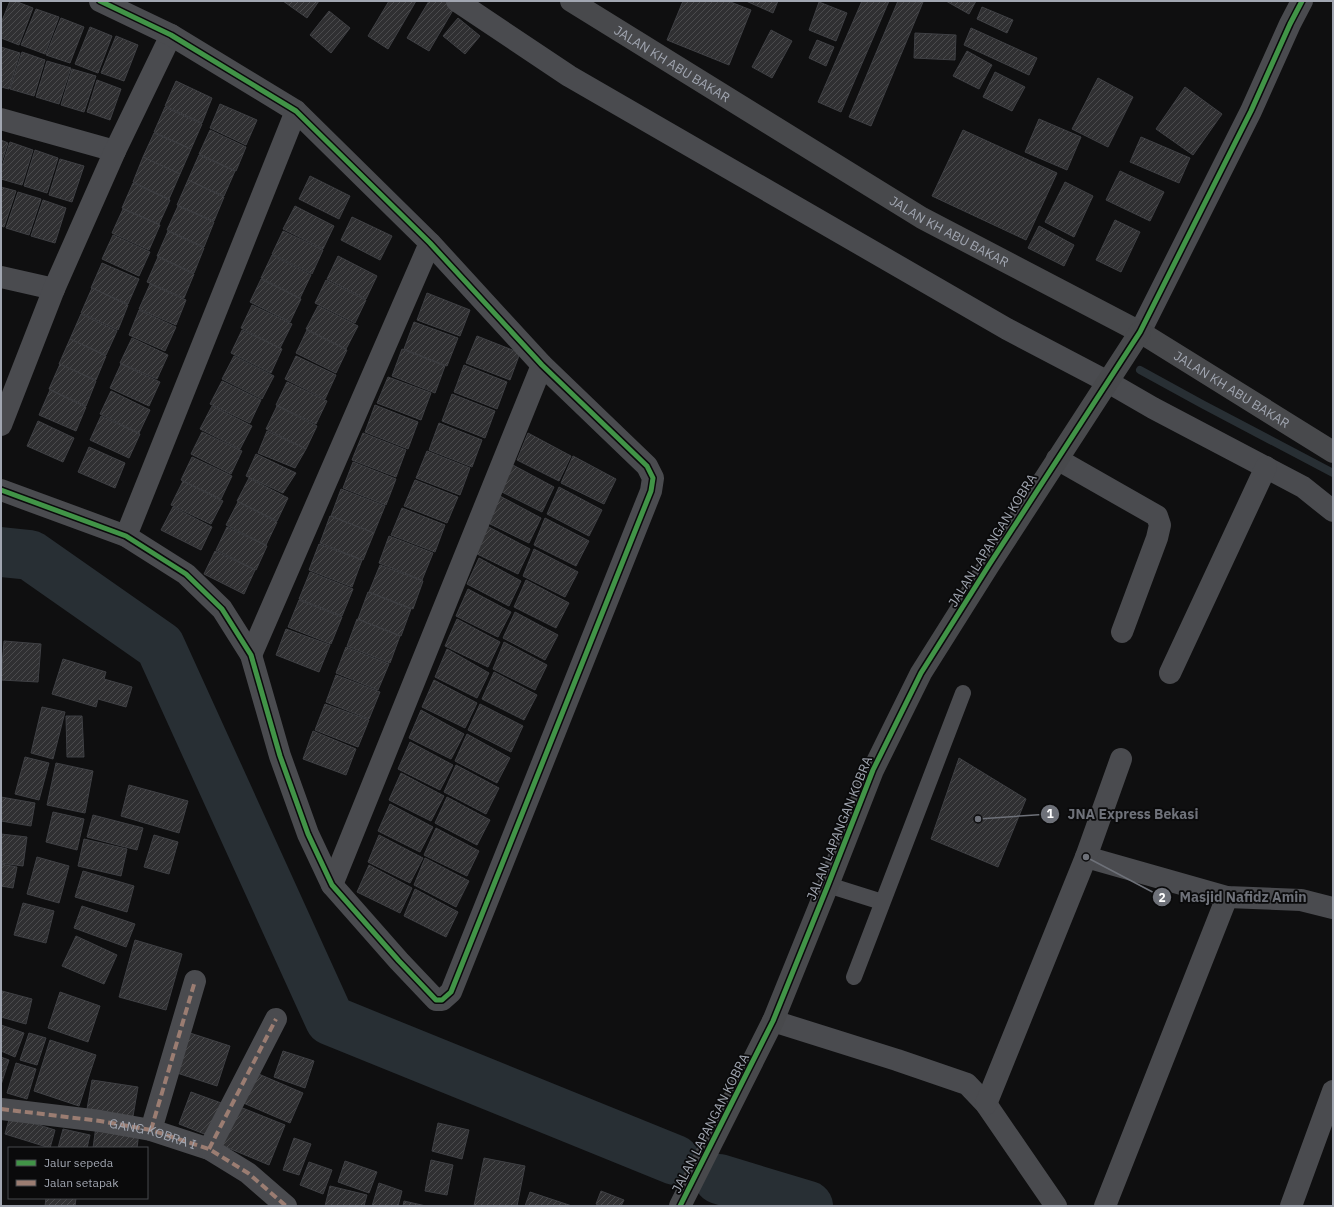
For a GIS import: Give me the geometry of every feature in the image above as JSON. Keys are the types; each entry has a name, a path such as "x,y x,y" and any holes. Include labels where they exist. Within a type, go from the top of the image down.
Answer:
{"street":[{"path":"1,490 126,536 186,574 222,609 250,655 280,756 308,834 332,885 399,961 436,1000 442,1000 450,992 651,491 653,478 647,466 542,365 430,243 296,112 171,36 100,1"},
{"path":"457,1 570,76 1007,329 1108,382 1153,408 1303,486 1333,511"},
{"name":"JALAN KH ABU BAKAR","path":"571,1 922,218 1140,332 1333,452"},
{"path":"1140,332 1250,111 1302,1"},
{"path":"1,425 54,289 115,151 171,36"},
{"path":"126,536 296,112"},
{"path":"1,119 115,151"},
{"path":"250,655 430,243"},
{"path":"1,276 54,289"},
{"name":"JALAN LAPANGAN KOBRA","path":"680,1206 773,1021 873,770 921,673 1057,459 1140,332"},
{"path":"332,885 542,365"},
{"path":"1057,459 1157,516 1160,525 1157,538 1122,632"},
{"path":"1170,673 1266,467"},
{"path":"986,1104 1086,857 1121,759"},
{"path":"1086,857 1227,896 1301,900 1333,908"},
{"path":"1105,1206 1227,896"},
{"path":"151,1130 196,981"},
{"path":"209,1149 276,1020"},
{"path":"773,1021 897,1060 967,1084 986,1104 1056,1206"},
{"path":"1291,1206 1333,1092"},
{"name":"GANG KOBRA I","path":"1,1109 100,1121 151,1130 209,1149 248,1174 286,1206"}],"lane":[{"path":"854,977 963,693"},
{"path":"828,885 882,902"}],"building":[{"path":"10,1 15,1 33,8 19,45 1,38 1,23"},
{"path":"283,1 319,1 307,18"},
{"path":"389,1 416,1 388,49 368,36"},
{"path":"429,1 449,1 456,5 429,51 407,38"},
{"path":"683,1 728,1 751,10 729,65 667,40"},
{"path":"746,1 778,1 773,13"},
{"path":"862,1 889,1 841,112 818,102"},
{"path":"898,1 923,2 871,126 849,117"},
{"path":"946,1 976,1 969,14"},
{"path":"819,2 847,13 836,41 809,30"},
{"path":"982,7 1013,20 1007,33 977,19"},
{"path":"36,9 59,17 45,54 21,45"},
{"path":"329,11 350,28 331,53 310,35"},
{"path":"61,18 84,27 70,63 46,55"},
{"path":"458,18 480,36 465,54 443,36"},
{"path":"90,27 112,36 98,73 75,64"},
{"path":"971,28 1037,58 1029,75 964,45"},
{"path":"771,30 792,41 772,78 752,67"},
{"path":"915,33 956,35 955,60 914,58"},
{"path":"116,36 138,45 124,81 101,73"},
{"path":"817,40 834,47 826,66 809,58"},
{"path":"1,47 20,53 9,89 1,87"},
{"path":"967,51 992,65 979,89 953,76"},
{"path":"22,52 45,60 34,96 10,89"},
{"path":"47,61 71,68 59,104 36,97"},
{"path":"72,69 96,76 84,112 61,105"},
{"path":"995,72 1025,87 1012,111 983,97"},
{"path":"1098,78 1133,97 1108,147 1072,129"},
{"path":"97,80 121,89 110,120 87,112"},
{"path":"176,81 212,98 202,123 165,106"},
{"path":"1185,87 1222,114 1193,155 1156,129"},
{"path":"220,104 257,120 246,145 210,128"},
{"path":"165,107 202,124 191,149 154,132"},
{"path":"1039,119 1081,137 1067,170 1025,152"},
{"path":"210,130 246,147 236,171 199,154"},
{"path":"963,130 1057,173 1026,240 932,196"},
{"path":"154,133 191,149 180,174 143,157"},
{"path":"1141,137 1190,158 1179,183 1130,162"},
{"path":"1,140 8,143 1,164"},
{"path":"10,142 33,150 22,185 1,179 1,169"},
{"path":"35,150 58,158 47,193 24,186"},
{"path":"199,155 235,171 224,196 188,180"},
{"path":"143,157 180,174 169,199 133,182"},
{"path":"60,159 84,166 72,202 49,195"},
{"path":"1120,171 1164,192 1150,221 1106,200"},
{"path":"310,176 350,196 339,219 299,199"},
{"path":"188,180 224,197 214,221 177,205"},
{"path":"1065,182 1093,196 1074,237 1045,222"},
{"path":"133,183 170,200 159,224 122,208"},
{"path":"1,187 16,191 4,227 1,226"},
{"path":"18,192 41,199 29,235 6,228"},
{"path":"43,200 66,208 55,243 31,236"},
{"path":"178,206 214,222 204,247 167,230"},
{"path":"295,206 334,226 323,249 283,229"},
{"path":"123,209 160,225 149,250 112,233"},
{"path":"352,217 392,236 380,260 341,240"},
{"path":"1115,220 1140,232 1121,272 1096,260"},
{"path":"1039,226 1074,245 1064,266 1028,248"},
{"path":"168,231 204,248 194,273 157,256"},
{"path":"283,231 323,250 312,274 272,254"},
{"path":"113,235 150,252 139,276 102,259"},
{"path":"272,255 311,275 300,298 261,278"},
{"path":"338,256 377,276 366,299 327,279"},
{"path":"158,257 194,274 184,298 147,282"},
{"path":"102,263 139,279 128,304 91,288"},
{"path":"261,279 301,299 290,322 250,302"},
{"path":"326,280 366,300 355,323 315,303"},
{"path":"150,284 186,300 176,325 139,309"},
{"path":"92,288 128,305 118,330 81,313"},
{"path":"427,293 470,310 460,336 417,320"},
{"path":"252,305 292,324 280,348 241,328"},
{"path":"318,306 358,326 346,349 306,329"},
{"path":"139,310 176,327 165,351 129,335"},
{"path":"81,314 117,331 106,355 70,339"},
{"path":"414,322 458,338 447,366 404,349"},
{"path":"242,330 282,349 271,373 231,353"},
{"path":"307,330 347,350 336,373 296,353"},
{"path":"477,336 520,353 510,380 466,363"},
{"path":"132,338 168,355 157,379 120,363"},
{"path":"70,339 106,356 96,380 59,364"},
{"path":"402,349 445,366 435,393 392,376"},
{"path":"234,356 274,376 262,399 222,379"},
{"path":"296,356 336,375 325,399 285,379"},
{"path":"60,364 96,381 86,406 49,389"},
{"path":"121,364 160,382 149,406 110,388"},
{"path":"464,365 507,382 497,409 454,392"},
{"path":"388,377 431,393 421,420 377,403"},
{"path":"222,381 261,400 250,423 210,404"},
{"path":"287,382 327,401 316,424 276,405"},
{"path":"50,390 86,407 76,431 39,415"},
{"path":"111,391 150,410 139,433 100,414"},
{"path":"452,394 495,411 485,438 442,421"},
{"path":"375,405 418,422 408,449 365,432"},
{"path":"212,406 252,426 240,449 200,429"},
{"path":"277,406 317,426 306,449 266,429"},
{"path":"101,416 140,434 129,458 90,440"},
{"path":"38,421 74,438 63,462 27,446"},
{"path":"439,423 482,440 472,467 429,450"},
{"path":"267,431 306,449 295,468 258,453"},
{"path":"202,432 242,451 231,474 191,454"},
{"path":"363,433 406,450 396,477 352,460"},
{"path":"528,433 571,456 559,481 517,460"},
{"path":"89,447 125,463 115,488 78,472"},
{"path":"427,451 470,468 460,495 416,478"},
{"path":"256,454 296,473 283,493 246,476"},
{"path":"573,456 616,479 604,504 561,483"},
{"path":"192,457 232,476 221,499 181,480"},
{"path":"353,462 396,479 386,505 343,488"},
{"path":"511,464 554,487 542,512 500,491"},
{"path":"249,478 288,498 277,521 237,501"},
{"path":"415,480 458,497 447,523 404,506"},
{"path":"183,481 223,501 211,524 171,505"},
{"path":"559,487 602,510 589,536 547,514"},
{"path":"341,489 385,506 374,533 331,516"},
{"path":"498,495 541,518 529,543 486,522"},
{"path":"238,502 277,522 266,545 226,525"},
{"path":"173,507 212,527 201,550 161,530"},
{"path":"402,508 445,525 435,552 391,535"},
{"path":"330,516 374,533 363,560 320,543"},
{"path":"545,518 589,541 576,566 534,545"},
{"path":"487,526 530,549 518,574 475,553"},
{"path":"227,527 267,546 256,570 216,550"},
{"path":"389,536 433,553 422,580 379,563"},
{"path":"319,544 362,560 352,587 309,570"},
{"path":"534,549 578,572 565,597 523,576"},
{"path":"215,551 255,570 244,594 204,574"},
{"path":"479,558 521,581 509,606 467,584"},
{"path":"380,565 423,581 413,609 369,592"},
{"path":"310,572 353,589 342,616 299,599"},
{"path":"526,580 569,603 556,628 514,607"},
{"path":"468,589 511,612 498,637 456,616"},
{"path":"368,592 411,609 401,636 358,619"},
{"path":"299,600 342,617 331,644 288,627"},
{"path":"515,612 558,635 545,660 503,638"},
{"path":"357,619 400,636 390,663 347,646"},
{"path":"457,619 500,642 488,667 445,646"},
{"path":"286,629 330,645 319,672 276,655"},
{"path":"4,641 41,644 38,682 1,680"},
{"path":"504,642 547,665 535,690 493,669"},
{"path":"346,647 389,664 378,690 336,673"},
{"path":"447,649 489,673 477,698 435,677"},
{"path":"63,659 106,672 104,679 132,687 126,707 98,699 96,707 52,694"},
{"path":"494,672 537,695 524,720 482,699"},
{"path":"336,675 380,692 369,719 326,702"},
{"path":"434,680 477,703 465,728 422,707"},
{"path":"325,704 369,720 358,747 315,730"},
{"path":"480,704 523,726 511,752 468,730"},
{"path":"42,707 65,712 53,759 31,753"},
{"path":"421,710 464,734 451,759 409,738"},
{"path":"66,716 82,716 84,757 67,757"},
{"path":"313,731 356,749 346,775 303,759"},
{"path":"467,734 510,758 497,783 455,761"},
{"path":"410,742 453,765 440,790 398,769"},
{"path":"25,757 49,763 39,800 15,794"},
{"path":"959,758 1026,799 998,867 931,839"},
{"path":"56,763 93,771 85,813 47,805"},
{"path":"456,765 499,788 486,814 444,792"},
{"path":"401,773 444,796 431,821 389,800"},
{"path":"129,785 188,801 179,833 121,816"},
{"path":"1,797 35,803 31,826 1,821"},
{"path":"447,797 490,820 477,845 435,823"},
{"path":"390,804 433,827 420,852 378,831"},
{"path":"53,812 84,819 77,850 46,842"},
{"path":"93,815 143,828 137,850 87,837"},
{"path":"436,828 479,851 467,876 424,855"},
{"path":"1,834 27,837 23,866 1,863"},
{"path":"154,835 178,842 169,874 144,867"},
{"path":"379,835 423,858 410,883 368,862"},
{"path":"84,839 127,849 121,876 78,866"},
{"path":"37,857 69,866 59,903 27,894"},
{"path":"425,858 469,881 456,907 414,885"},
{"path":"1,864 17,867 13,888 1,886"},
{"path":"369,865 412,888 400,913 357,892"},
{"path":"83,871 134,886 127,912 75,897"},
{"path":"415,889 458,912 446,937 404,916"},
{"path":"23,903 54,911 46,943 14,935"},
{"path":"82,906 135,924 126,947 74,928"},
{"path":"76,936 117,955 104,984 62,966"},
{"path":"135,940 182,954 166,1010 119,997"},
{"path":"2,991 32,999 26,1024 1,1017"},
{"path":"60,992 100,1006 88,1042 48,1028"},
{"path":"1,1025 24,1033 15,1057 1,1051"},
{"path":"29,1033 46,1038 37,1065 20,1060"},
{"path":"190,1033 230,1046 217,1086 177,1073"},
{"path":"50,1040 96,1055 79,1106 34,1091"},
{"path":"283,1051 314,1061 305,1088 274,1077"},
{"path":"1,1057 9,1060 1,1085"},
{"path":"16,1063 36,1069 27,1099 7,1093"},
{"path":"254,1072 303,1093 290,1123 241,1102"},
{"path":"92,1080 138,1087 132,1122 86,1115"},
{"path":"191,1092 224,1104 212,1137 179,1124"},
{"path":"235,1105 285,1125 269,1165 219,1144"},
{"path":"10,1116 55,1130 50,1147 5,1134"},
{"path":"438,1123 469,1130 462,1159 432,1151"},
{"path":"96,1126 139,1132 137,1147 93,1147"},
{"path":"63,1129 90,1135 87,1147 58,1147"},
{"path":"294,1138 311,1144 299,1175 283,1170"},
{"path":"484,1158 525,1166 517,1206 474,1206"},
{"path":"431,1160 453,1165 447,1195 425,1191"},
{"path":"345,1161 377,1172 369,1193 338,1182"},
{"path":"309,1162 332,1170 323,1194 300,1185"},
{"path":"379,1183 402,1191 398,1206 372,1206"},
{"path":"330,1186 367,1195 364,1206 325,1206"},
{"path":"601,1191 624,1200 621,1206 600,1206 596,1204"},
{"path":"530,1192 572,1206 525,1206"},
{"path":"46,1199 76,1199 75,1206 45,1206"},
{"path":"404,1201 426,1206 403,1206"}],"waterway":[{"path":"1140,370 1333,473"},
{"path":"1,552 30,555 160,646 330,1020 675,1160"},
{"path":"719,1179 808,1206"}],"marked path":[{"path":"151,1130 195,981"},
{"path":"209,1149 276,1019"},
{"path":"1,1109 100,1121 151,1130 209,1149 248,1173 286,1206"}],"cycle path":[{"path":"1,490 126,536 186,574 222,609 251,655 280,756 308,834 332,885 399,961 436,1000 442,1000 451,992 651,491 653,478 647,466 542,365 430,243 296,111 171,35 100,1"},
{"path":"680,1206 773,1021 873,770 921,673 1140,332 1251,111 1290,24 1302,1"}],"place":[{"name":"JNA Express Bekasi","path":"978,819"},
{"name":"Masjid Nafidz Amin","path":"1086,857"}]}
